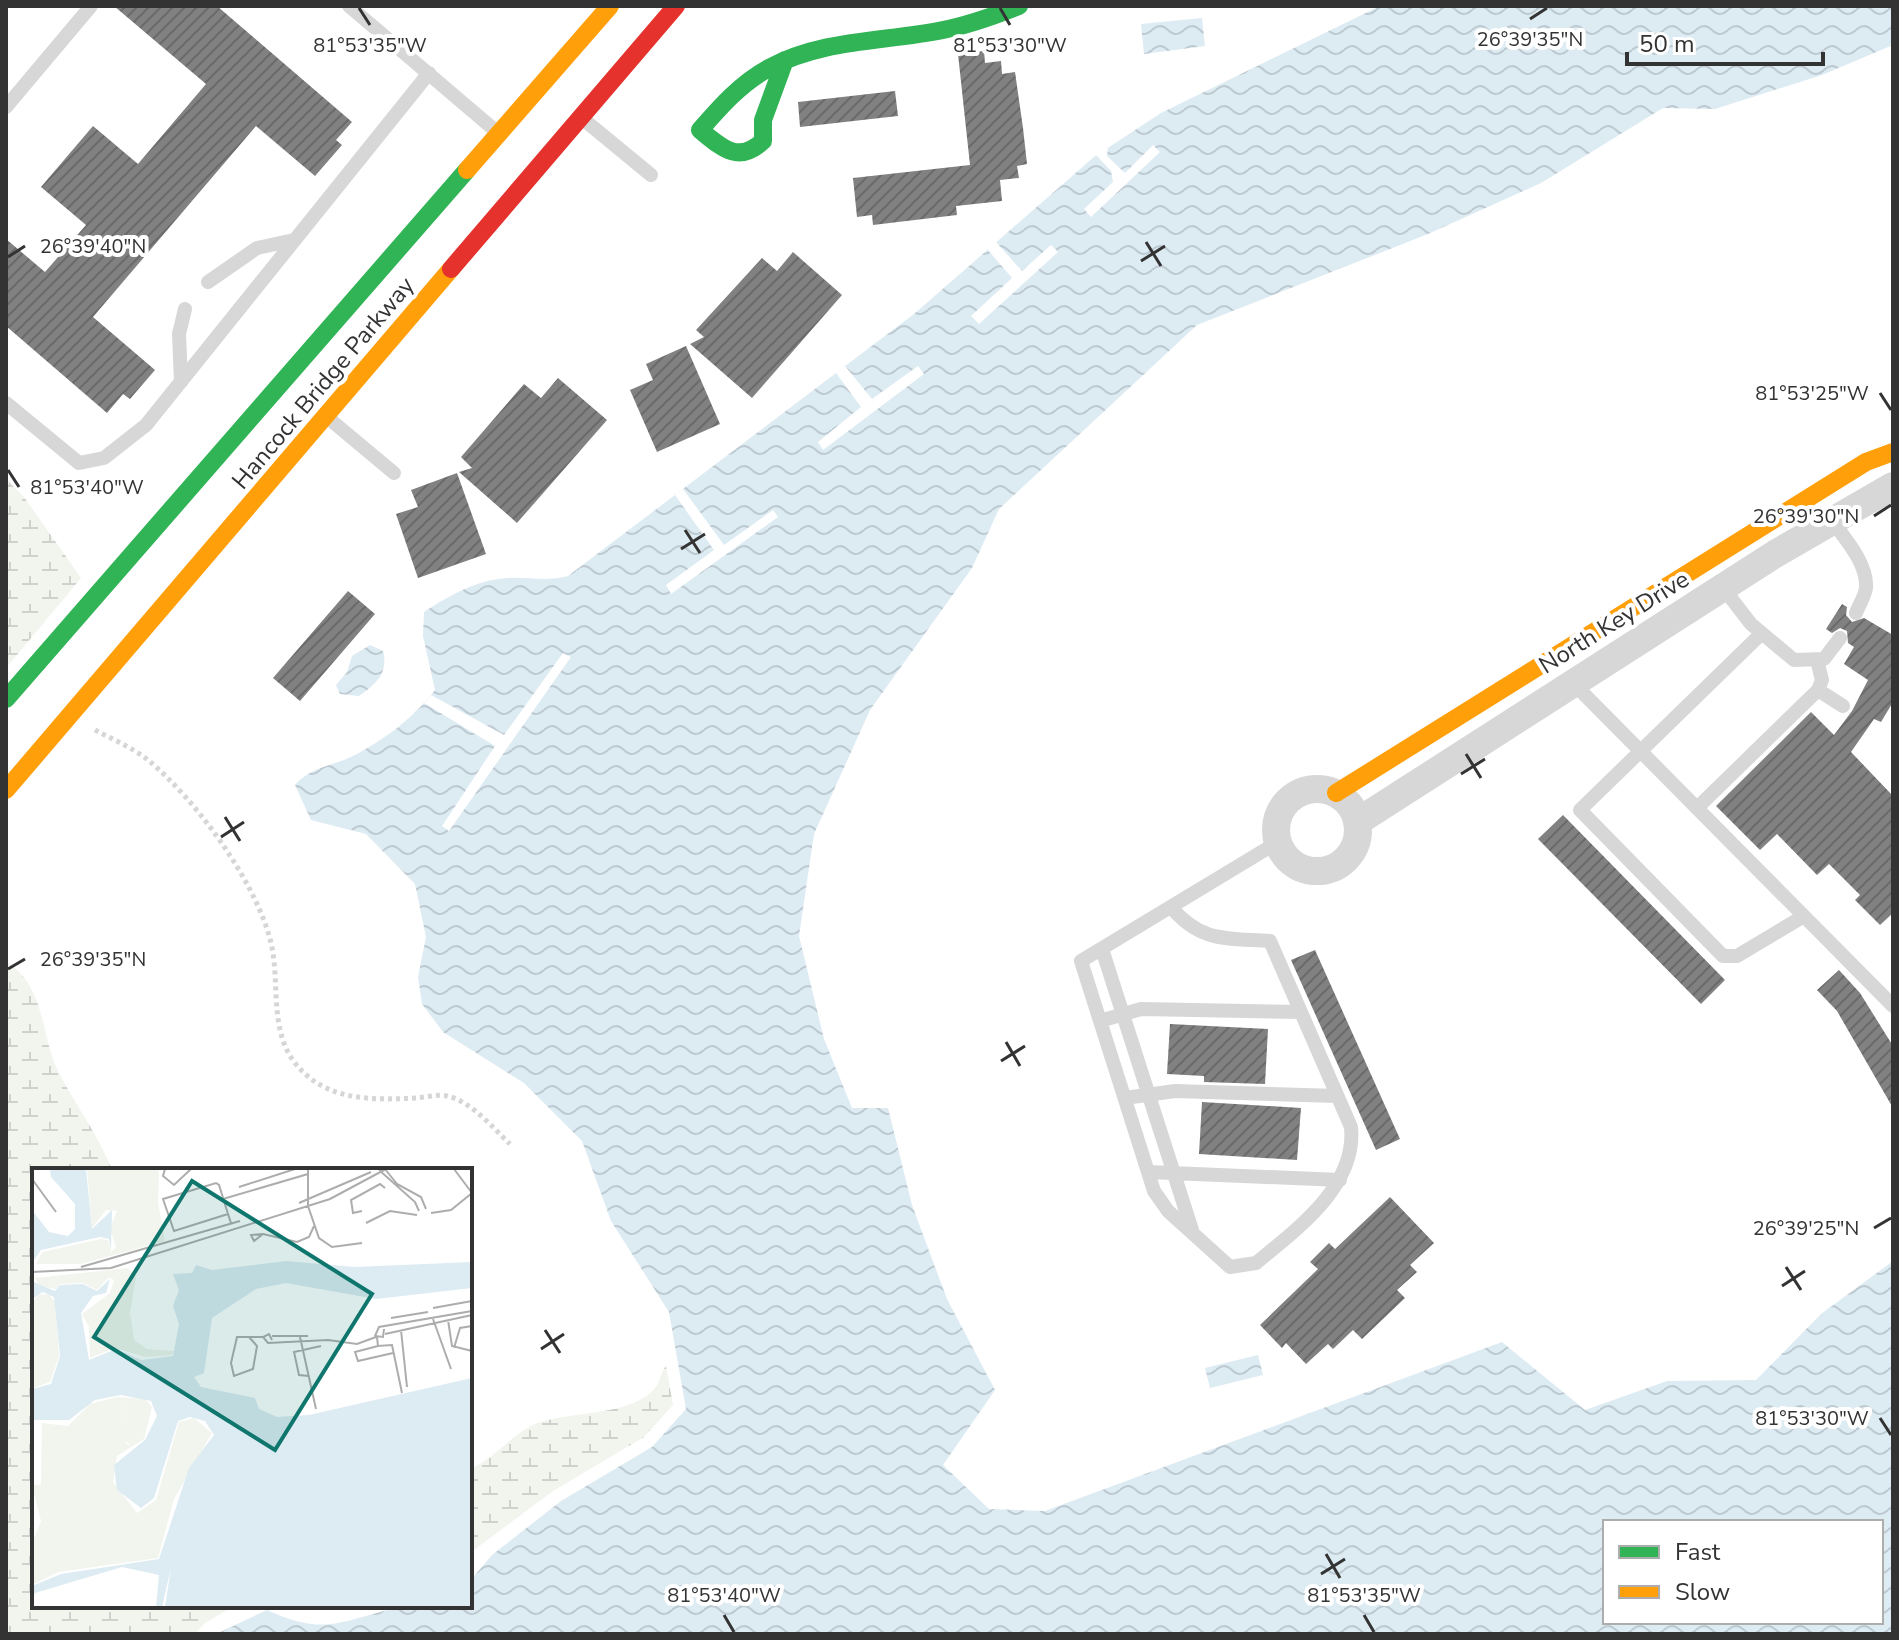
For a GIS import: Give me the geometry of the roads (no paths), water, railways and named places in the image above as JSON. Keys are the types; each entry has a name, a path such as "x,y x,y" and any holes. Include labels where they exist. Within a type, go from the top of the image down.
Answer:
{"main road":[{"name":"Hancock Bridge Parkway","path":"6,699 28,684 610,6"},
{"name":"Hancock Bridge Parkway","path":"6,790 63,713 327,416 676,6"},
{"path":"785,60 763,120 763,141 753,153 740,156 729,153 700,130 742,87 785,60 823,47 966,25 1008,8"},
{"name":"North Key Drive","path":"1336,793 1866,462 1893,452"}],"street":[{"name":"North Key Drive","path":"1357,822 1723,588 1893,486"},
{"path":"1308,790 1336,793 1352,808 1357,822 1357,840 1351,852 1338,865 1325,870 1308,870 1295,864 1278,842 1278,815 1295,795 1308,790"}],"lane":[{"path":"6,107 91,6"},
{"path":"349,6 500,135"},
{"path":"6,403 79,463 104,458 146,425 429,73"},
{"path":"581,117 651,175"},
{"path":"208,282 234,261 257,248 294,240"},
{"path":"181,382 179,334 185,309"},
{"path":"327,416 394,473"},
{"path":"1814,495 1863,572 1866,589 1856,613"},
{"path":"1705,565 1761,634 1794,660 1824,659 1840,638"},
{"path":"1761,634 1580,810 1723,956 1737,956 1804,916"},
{"path":"1555,659 1575,685 1893,1006"},
{"path":"1697,808 1818,690 1822,680 1817,660"},
{"path":"1818,690 1843,706"},
{"path":"1171,907 1194,930 1209,936 1270,941 1351,1127 1353,1150 1340,1180 1307,1217 1256,1263 1230,1267 1168,1211 1154,1191 1081,961 1278,842"},
{"path":"1102,949 1192,1233"},
{"path":"1100,1021 1141,1009 1301,1012"},
{"path":"1125,1098 1175,1091 1337,1096"},
{"path":"1148,1172 1171,1170 1340,1180"}],"water":[{"path":"1380,6 1893,6 1893,45 1822,75 1715,109 1663,108 1541,183 1428,234 1197,325 999,509 972,568 870,710 814,834 799,936 824,1039 852,1108 888,1108 912,1205 947,1299 995,1390 943,1465 989,1509 1045,1511 1502,1342 1585,1410 1667,1381 1756,1380 1821,1314 1893,1261 1893,1634 216,1634 267,1610 289,1619 323,1625 398,1608 472,1608 472,1579 492,1555 561,1501 652,1447 686,1409 669,1312 611,1221 582,1141 524,1083 443,1032 422,1004 418,977 426,937 415,884 366,834 311,820 295,785 308,774 349,758 379,741 409,718 435,690 423,636 424,612 479,583 508,578 568,576 914,314 1094,157 1161,113"},
{"path":"1202,18 1205,46 1144,54 1141,24"},
{"path":"370,645 383,651 384,666 379,678 359,696 340,694 336,685 347,672 352,656"},
{"path":"1258,1355 1263,1375 1210,1388 1205,1368"}]}
